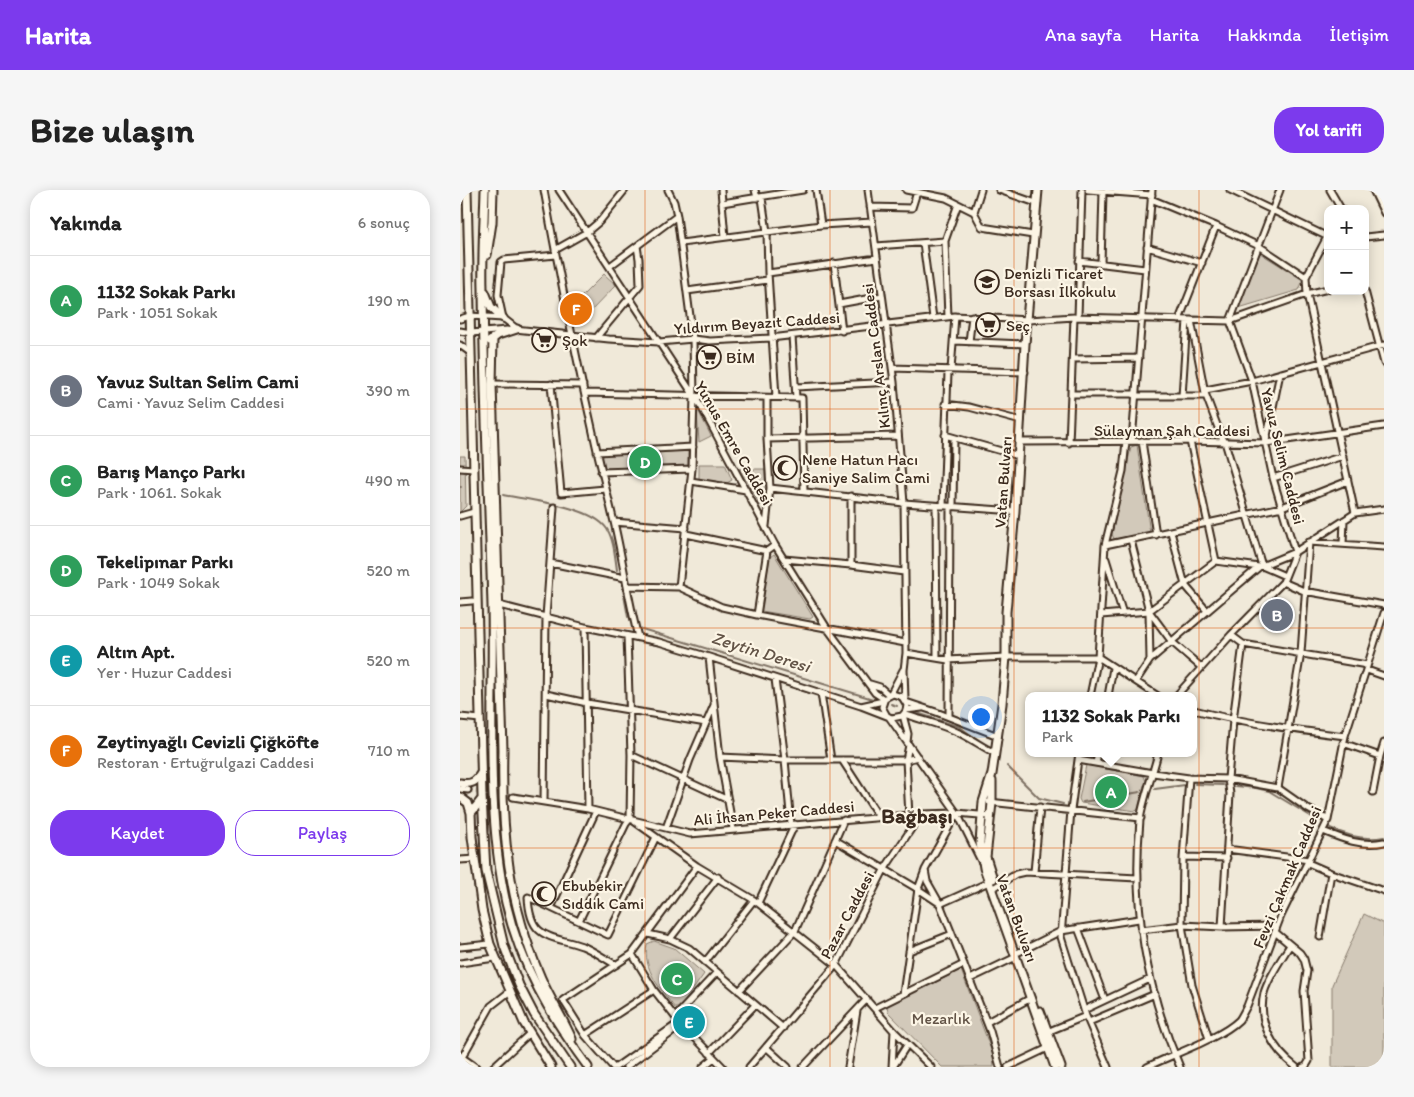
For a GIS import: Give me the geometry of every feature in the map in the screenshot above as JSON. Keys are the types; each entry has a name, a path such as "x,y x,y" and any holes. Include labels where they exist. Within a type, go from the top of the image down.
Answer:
{"main road":[{"path":"467,190 481,772 486,871 504,946 519,985 569,1066"},
{"path":"485,190 483,317 492,606 493,772 500,868 507,904 520,948 538,988 558,1024 588,1067"},
{"path":"492,190 492,223 483,287 490,307 503,318"},
{"name":"Vatan Bulvarı","path":"992,885 986,857 992,803 992,774 1006,658 1006,612 1029,320 1033,235 1038,190"},
{"path":"484,349 493,338 518,328"},
{"path":"493,338 492,384 499,605 502,807 514,900 524,934 542,979 580,1055 593,1067"},
{"path":"460,783 472,783 481,772"},
{"name":"Vatan Bulvarı","path":"992,774 983,802 980,843 984,868 992,885 1031,998 1061,1067"},
{"path":"460,797 467,801 472,813 472,837 482,910 490,944 530,1034 551,1067"},
{"path":"472,813 482,799"},
{"name":"Vatan Bulvarı","path":"1016,954 1055,1067"}],"street":[{"path":"544,190 571,335 638,637"},
{"name":"Yunus Emre Caddesi","path":"559,190 702,408 775,545 827,628 875,693 884,700"},
{"path":"503,318 498,295 501,262 555,252 600,221 625,190"},
{"path":"668,190 674,202 677,216 693,339 692,469 678,587"},
{"path":"721,190 725,237"},
{"path":"755,190 760,198 767,232 771,338 776,397"},
{"path":"722,203 800,190"},
{"path":"816,190 821,224"},
{"name":"Kılınç Arslan Caddesi","path":"868,190 894,382 904,503 905,701"},
{"path":"909,190 946,198 974,212 982,227 1033,235"},
{"path":"974,212 981,190"},
{"path":"999,190 1036,204"},
{"path":"1069,443 1082,190"},
{"path":"1088,190 1152,195 1259,246 1306,276"},
{"path":"1230,190 1324,235"},
{"path":"1230,320 1280,190"},
{"path":"1330,190 1339,205"},
{"path":"1372,190 1384,213"},
{"path":"870,207 912,208 916,192"},
{"path":"1101,263 1103,192"},
{"path":"1091,692 1098,657 1106,545 1129,441 1135,395 1152,195"},
{"path":"948,317 946,242 958,204"},
{"path":"610,266 677,216"},
{"path":"681,243 821,224 872,222"},
{"path":"1179,320 1216,226"},
{"path":"1369,237 1384,235"},
{"path":"876,246 946,242"},
{"path":"923,243 933,318"},
{"path":"1324,244 1306,276 1307,294 1355,513"},
{"path":"596,338 640,285 637,246"},
{"path":"1147,247 1202,263"},
{"path":"768,273 877,258"},
{"path":"1079,261 1145,269"},
{"path":"834,263 842,331"},
{"path":"687,291 768,280"},
{"name":"Yıldırım Beyazıt Caddesi","path":"518,328 596,338 659,342 693,339 710,341 771,338 955,316 1029,320 1076,317 1230,320 1324,290"},
{"path":"1366,295 1382,345 1384,363"},
{"path":"839,304 882,296"},
{"path":"460,319 470,316 503,318 518,328"},
{"path":"943,506 946,404 948,373 951,370 954,341 955,316"},
{"path":"970,342 972,316"},
{"path":"1189,320 1206,396 1224,442 1248,515 1261,566"},
{"path":"1182,396 1189,320"},
{"name":"Yavuz Selim Caddesi","path":"1230,320 1252,381 1273,478 1294,552"},
{"path":"460,331 471,333 518,328"},
{"path":"792,336 796,398"},
{"path":"954,341 1026,344"},
{"path":"460,345 471,353"},
{"path":"1205,390 1252,381 1382,345"},
{"path":"1073,359 1139,358"},
{"path":"892,368 1025,372"},
{"path":"1266,443 1280,373"},
{"path":"796,388 894,382"},
{"path":"492,384 583,385"},
{"path":"551,384 561,493 605,489"},
{"path":"584,392 802,398 804,491"},
{"path":"1072,394 1206,396"},
{"path":"766,526 770,488 767,398"},
{"path":"946,404 969,407 1021,421"},
{"name":"Sülayman Şah Caddesi","path":"1019,442 1190,441 1266,443 1384,426"},
{"path":"945,435 1019,456"},
{"path":"767,439 898,436"},
{"path":"949,717 948,660 954,438"},
{"path":"1142,441 1156,535"},
{"path":"1190,441 1216,561"},
{"path":"597,452 693,447"},
{"path":"1273,478 1343,456"},
{"path":"460,468 474,469"},
{"path":"601,472 692,469"},
{"path":"691,481 746,490"},
{"path":"1106,545 1282,507 1348,481"},
{"path":"770,488 904,503 1015,511"},
{"path":"851,496 851,565"},
{"path":"936,506 937,658"},
{"path":"544,802 546,617 554,507"},
{"path":"1136,681 1150,660 1261,566 1294,552 1355,513 1384,509"},
{"path":"460,516 474,512"},
{"path":"1343,544 1344,520"},
{"path":"614,522 686,531 767,551"},
{"path":"1172,532 1185,585 1206,611"},
{"path":"1131,540 1149,611 1150,660"},
{"path":"1308,542 1384,547"},
{"path":"1278,788 1301,653 1308,542"},
{"path":"757,616 767,551 775,545"},
{"path":"1179,692 1231,635 1283,582 1294,552"},
{"path":"1105,556 1123,614"},
{"path":"784,559 904,572"},
{"path":"1101,616 1149,611 1216,561 1261,566 1285,576"},
{"path":"550,563 625,578"},
{"path":"1283,582 1304,591 1384,605"},
{"path":"627,586 678,587 722,606 757,616 905,643"},
{"path":"460,602 472,602"},
{"path":"499,605 585,628 638,637 709,656 896,719 904,713 922,708"},
{"path":"1149,611 1172,642 1201,667"},
{"name":"Fevzi Çakmak Caddesi","path":"1147,1067 1209,1039 1230,1027 1240,1019 1247,1006 1276,929 1328,820 1343,743 1384,614"},
{"path":"585,628 588,809"},
{"path":"1231,635 1243,644 1301,653 1367,667 1384,676"},
{"path":"578,921 630,819 632,755 627,636"},
{"path":"1222,927 1230,794 1228,779 1233,720 1243,644"},
{"path":"906,652 948,660 1098,657 1152,692"},
{"path":"709,656 720,757 733,830"},
{"path":"1109,692 1113,668"},
{"name":"Kılınç Arslan Caddesi","path":"890,695 904,670"},
{"path":"704,962 756,901 793,824 775,679"},
{"name":"Yunus Emre Caddesi","path":"870,684 890,695"},
{"path":"821,693 831,760"},
{"path":"546,694 587,703 706,723"},
{"path":"861,706 884,700 890,695 900,695 905,701 998,736"},
{"path":"884,700 882,707 957,813 984,868"},
{"path":"905,701 904,713 908,734 906,760 909,816"},
{"path":"666,828 683,778 714,704"},
{"path":"1197,711 1233,720 1288,730 1345,736"},
{"path":"904,713 955,730 971,738 981,747 995,753"},
{"path":"460,717 480,719"},
{"path":"1343,743 1380,756"},
{"path":"1373,792 1384,743"},
{"path":"632,755 728,800"},
{"path":"720,757 786,760 906,760 918,757"},
{"path":"1078,757 1071,810 1060,937 1085,1013 1108,1067"},
{"path":"1096,764 1097,757"},
{"path":"1157,757 1141,818 1137,878 1139,919 1150,979 1180,1067"},
{"path":"842,760 879,818"},
{"path":"1078,760 1153,773 1189,778 1228,779 1278,788 1308,809 1328,820"},
{"path":"1189,778 1183,857 1182,927 1192,985 1209,1039"},
{"path":"460,789 468,790"},
{"name":"Ali İhsan Peker Caddesi","path":"513,797 588,809 690,834 921,814 957,813 990,816"},
{"path":"983,802 1141,818"},
{"path":"1034,872 1040,807"},
{"path":"551,908 596,811"},
{"path":"903,994 918,889 925,870 957,813"},
{"name":"Pazar Caddesi","path":"748,1067 836,965 884,870 921,814"},
{"path":"630,819 697,866 756,901 795,931 836,965 907,1045 931,1067"},
{"path":"739,991 795,931 844,820"},
{"path":"1323,831 1348,841 1375,844 1384,842"},
{"path":"616,965 584,947 543,934 536,928 529,912 528,897 608,935 656,837"},
{"path":"835,840 940,904"},
{"path":"1227,849 1308,862 1331,873 1384,891"},
{"path":"1183,857 1227,858"},
{"path":"460,860 475,859"},
{"path":"679,1021 614,1067 585,1035 563,1000 632,954 697,866"},
{"path":"925,870 927,881 940,904 970,979 1000,1067"},
{"path":"940,904 1016,874 1034,872 1067,873 1137,878"},
{"path":"1320,937 1331,873"},
{"path":"670,939 718,877"},
{"path":"970,979 1061,930 1139,919"},
{"path":"1141,930 1182,927 1276,929 1304,959 1306,971 1304,990 1309,1061 1303,1067"},
{"path":"1078,928 1105,1000"},
{"path":"648,934 670,939 688,948 783,1028"},
{"path":"909,951 952,934"},
{"path":"460,947 490,944"},
{"path":"1290,945 1264,992 1263,1008 1264,1023 1274,1045 1286,1060 1296,1067"},
{"path":"632,954 654,990 679,1021 723,1067"},
{"path":"460,963 495,958"},
{"path":"875,1008 964,964"},
{"path":"626,1067 679,1021 717,972"},
{"path":"1044,1031 1085,1013 1105,1000 1150,979"},
{"path":"585,1035 654,990"},
{"path":"476,1067 461,1058 491,1006 510,992"},
{"path":"1089,1022 1155,994"},
{"path":"803,1067 867,998"},
{"path":"986,1022 1031,998"},
{"path":"709,1053 755,1005"},
{"path":"848,1067 857,1009"},
{"path":"892,1067 894,1031"},
{"path":"493,1067 530,1034"},
{"path":"892,1067 907,1045"},
{"path":"766,1047 788,1067"},
{"path":"1008,1067 1048,1048"},
{"path":"703,1067 714,1058"}],"green space":[{"path":"1260,253 1303,280 1299,290 1237,307"},
{"path":"604,274 616,285 591,311 578,300"},
{"path":"698,410 711,436 699,442 697,413"},
{"path":"1137,445 1150,533 1114,539 1112,534 1131,447"},
{"path":"688,451 688,467 608,469 603,466 602,457 607,454"},
{"path":"460,456 465,456 466,506 460,512"},
{"path":"699,464 725,464 732,480 727,483 699,479"},
{"path":"739,469 765,469 766,503 760,505"},
{"path":"774,554 813,617 810,619 761,611 770,557"},
{"path":"1086,765 1144,776 1147,784 1144,785 1138,809 1136,811 1081,803 1079,799"},
{"path":"1364,914 1384,924 1384,1067 1332,1067 1332,985"},
{"path":"654,941 674,948 704,974 680,1008 675,1008 654,979 650,970 647,962 647,944"},
{"name":"Mezarlık","path":"961,970 993,1055 994,1067 942,1067 888,1012 887,1006"}],"waterway":[{"name":"Zeytin Deresi","path":"503,495 574,509 599,521 607,529 611,538 617,570"},
{"name":"Zeytin Deresi","path":"622,584 628,617"},
{"name":"Zeytin Deresi","path":"642,629 873,699"},
{"name":"Zeytin Deresi","path":"891,704 897,706"},
{"name":"Zeytin Deresi","path":"917,713 960,727 978,740"},
{"name":"Zeytin Deresi","path":"1007,766 1039,798 1063,804"},
{"name":"Zeytin Deresi","path":"1195,784 1223,785"},
{"name":"Zeytin Deresi","path":"1155,789 1185,785"},
{"name":"Zeytin Deresi","path":"1236,786 1269,791 1317,820"},
{"name":"Zeytin Deresi","path":"1083,802 1140,792"},
{"name":"Zeytin Deresi","path":"1330,828 1356,837 1384,837"}],"tunnel":[{"path":"468,790 513,797"}],"place":[{"name":"Denizli Ticaret Borsası İlkokulu","path":"987,282"},
{"name":"Zeytinyağlı Cevizli Çiğköfte","path":"576,309"},
{"name":"Seç","path":"988,325"},
{"name":"Şok","path":"544,340"},
{"name":"BİM","path":"709,357"},
{"name":"Tekelipınar Parkı","path":"645,462"},
{"name":"Nene Hatun Hacı Saniye Salim Cami","path":"785,468"},
{"name":"Yavuz Sultan Selim Cami","path":"1277,615"},
{"name":"1132 Sokak Parkı","path":"1111,792"},
{"name":"Ebubekir Sıddık Cami","path":"544,894"},
{"name":"Barış Manço Parkı","path":"677,979"},
{"name":"Altın Apt.","path":"689,1022"}],"district":[{"name":"Bağbaşı","path":"917,815"}]}
